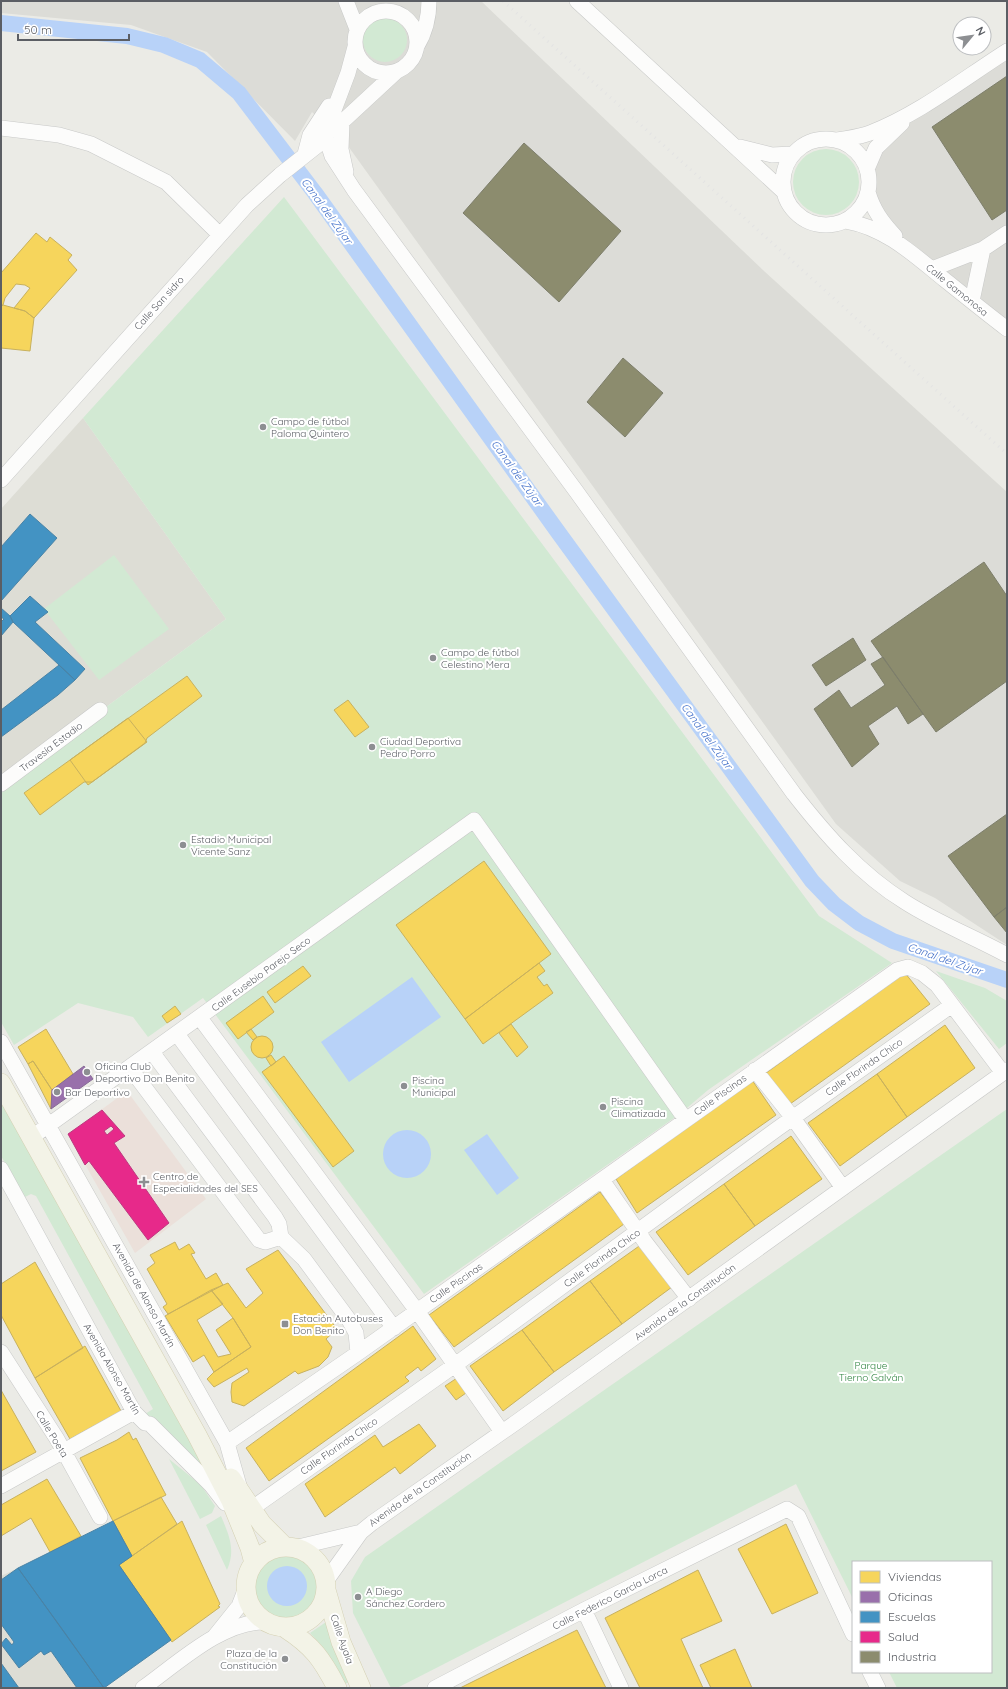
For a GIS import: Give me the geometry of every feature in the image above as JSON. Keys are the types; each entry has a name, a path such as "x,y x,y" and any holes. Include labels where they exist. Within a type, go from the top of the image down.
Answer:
{"main road":[{"name":"Avenida de Alonso Martín","path":"1,1083 173,1388 241,1502 262,1524 290,1548"},
{"name":"Avenida de Alonso Martín","path":"241,1502 252,1555"},
{"path":"285,1628 297,1626 309,1621 318,1612 324,1602 326,1585 322,1569 315,1560 305,1552 290,1548 273,1549 263,1554 252,1555 246,1588 248,1602 255,1614 266,1622 285,1628 303,1639 323,1662 337,1688"},
{"name":"Calle Ayala","path":"326,1585 341,1642 361,1688"}],"street":[{"path":"346,1 357,29"},
{"path":"374,1 389,11"},
{"path":"389,11 406,1"},
{"path":"325,134 342,122 396,72 411,62 425,33 428,22 429,1"},
{"path":"577,1 783,191"},
{"path":"418,46 414,27 400,13 381,10 371,14 363,20 357,29 355,47 345,80 325,134 332,156 349,182 576,491 794,794 826,835 860,868 905,902 1007,955"},
{"path":"355,47 359,57 370,68 386,73 396,72"},
{"path":"837,140 856,151 867,169 869,180 868,192 864,203 856,213 846,221 834,225 820,226 807,222 796,214 787,203 783,191 782,178 785,165 792,154 801,146 813,141 825,139 837,140 868,133 920,108 1007,51"},
{"path":"332,156 306,154 310,135 345,80"},
{"path":"867,169 876,148 920,108"},
{"path":"342,122 341,149 349,182"},
{"path":"1,128 60,135 90,144 166,182 220,235"},
{"name":"Calle San sidro","path":"1,480 247,205 280,175 318,145 325,134"},
{"path":"735,146 772,155 792,154"},
{"name":"Calle Gamonosa","path":"868,192 872,205 877,214 908,250"},
{"name":"Calle Gamonosa","path":"846,221 877,229 908,250 1007,329"},
{"path":"932,269 983,249 1007,233"},
{"path":"972,301 983,249"},
{"name":"Travesía Estadio","path":"1,784 100,710"},
{"name":"Calle Eusebio Parejo Seco","path":"32,1138 474,820 681,1112"},
{"name":"Calle Piscinas","path":"227,1442 394,1328 897,970 908,967 922,973 937,985 1005,1072"},
{"name":"Calle Florinda Chico","path":"241,1502 454,1365 793,1118 952,1005"},
{"path":"200,1018 417,1311 502,1432"},
{"path":"177,1034 394,1328"},
{"name":"Avenida de Alonso Martín","path":"1,1042 227,1442 241,1502"},
{"path":"152,1052 275,1217 279,1224 281,1237 304,1259 349,1320 356,1333 358,1353"},
{"path":"130,1068 259,1240 265,1242 281,1237"},
{"path":"755,1070 793,1118 843,1188"},
{"name":"Avenida de la Constitución","path":"361,1532 1005,1072"},
{"name":"Avenida Alonso Martín","path":"1,1169 134,1412 145,1423 150,1424 220,1495 252,1555"},
{"path":"602,1180 638,1232 689,1298"},
{"name":"Calle Poeta","path":"1,1354 63,1452 100,1517"},
{"path":"1,1486 134,1412"},
{"name":"Calle Federico García Lorca","path":"435,1688 584,1610 787,1509 798,1516 852,1632"},
{"path":"290,1548 361,1532"},
{"path":"326,1585 361,1532"},
{"path":"213,1638 239,1606 246,1588"},
{"path":"584,1610 621,1688"},
{"path":"143,1688 213,1638 246,1624 253,1622 266,1622"},
{"path":"870,1673 878,1688"}],"shaded area":[{"path":"1,1 481,1 764,271 1007,492 1007,945 935,898 900,881 836,824 348,146 312,112 295,141 207,52 131,25 1,13"},
{"path":"1007,51 1007,329 908,250 868,192 869,180 867,169 891,133"},
{"path":"83,418 226,619 1,784 1,509"},
{"name":"Centro de Especialidades del SES","path":"127,1091 206,1199 135,1253 68,1134"},
{"path":"18,1568 104,1688 1,1688 1,1576"}],"green space":[{"path":"385,18 397,22 403,28 407,40 403,52 397,58 385,62 373,58 367,52 363,40 367,28 373,22"},
{"path":"826,149 839,151 849,159 857,169 859,182 857,195 849,205 839,213 826,215 813,213 803,205 795,195 793,182 795,169 803,159 813,151"},
{"name":"Ciudad Deportiva Pedro Porro","path":"284,197 819,916 892,963 708,1090 681,1113 424,1294 203,998 148,1037 133,1017 78,1003 14,1045 1,1022 1,784 226,619 83,418"},
{"path":"114,555 169,629 99,680 44,609"},
{"path":"936,971 985,988 1007,1001 1007,1043 999,1049"},
{"path":"1,1083 207,1471 145,1414 153,1409 36,1196 31,1194 25,1197 1,1156"},
{"name":"Parque Tierno Galván","path":"1007,1109 1007,1688 897,1688 890,1673 992,1673 992,1561 852,1561 852,1597 796,1484 397,1688 391,1688 353,1613 351,1581 365,1557"},
{"path":"169,1459 201,1485 215,1506 212,1513 200,1519"},
{"path":"221,1516 229,1536 231,1549 230,1563 227,1570 206,1525"},
{"path":"281,1553 293,1553 305,1558 315,1568 320,1580 318,1599 305,1614 293,1619 281,1619 269,1614 259,1604 254,1592 254,1580 259,1568 269,1558"},
{"path":"326,1622 351,1681 345,1684 321,1645 310,1633"}],"water":[{"path":"412,977 441,1017 349,1082 321,1042"},
{"path":"407,1130 416,1132 424,1137 429,1145 431,1154 429,1163 424,1171 416,1176 407,1178 398,1176 390,1171 385,1163 383,1154 385,1145 390,1137 398,1132"},
{"path":"487,1134 519,1178 497,1195 464,1150"},
{"path":"287,1566 295,1568 301,1572 305,1578 307,1586 305,1594 301,1600 295,1604 287,1606 279,1604 273,1600 269,1594 267,1586 269,1578 273,1572 279,1568"}],"building: Viviendas":[{"path":"36,233 47,242 50,237 72,255 68,260 77,270 34,318 25,311 14,308 30,288 25,285 16,284 5,298 3,305 1,306 1,273"},
{"path":"3,305 25,311 34,318 30,351 1,348 1,306"},
{"path":"187,676 202,696 147,738 145,743 92,782 84,782 40,815 24,793"},
{"path":"348,700 369,727 355,737 334,710"},
{"path":"128,718 147,742 88,785 70,760"},
{"path":"484,861 551,954 465,1019 396,925"},
{"path":"539,963 545,971 537,977 544,986 547,984 553,993 483,1044 465,1019"},
{"path":"303,966 311,976 275,1003 267,992"},
{"path":"905,973 930,1004 790,1104 766,1073"},
{"path":"263,996 274,1012 238,1039 226,1023"},
{"path":"175,1006 181,1014 167,1023 162,1016"},
{"path":"511,1024 528,1047 517,1057 499,1033"},
{"path":"945,1025 975,1068 907,1117 877,1074"},
{"path":"46,1029 73,1074 52,1090 33,1061 28,1064 18,1047"},
{"path":"251,1029 257,1037 253,1040 246,1032"},
{"path":"262,1036 270,1039 273,1047 270,1055 262,1058 254,1055 251,1047 254,1039"},
{"path":"271,1055 276,1062 271,1066 266,1058"},
{"path":"284,1056 354,1151 333,1167 262,1072"},
{"path":"33,1061 52,1090 51,1109 28,1064"},
{"path":"877,1074 907,1117 840,1166 808,1123"},
{"path":"752,1080 776,1115 637,1213 616,1179"},
{"path":"791,1136 822,1179 755,1226 724,1184"},
{"path":"724,1184 755,1226 688,1275 656,1232"},
{"path":"600,1192 624,1224 454,1347 429,1315"},
{"path":"175,1242 179,1250 189,1244 195,1253 191,1254 206,1279 216,1273 223,1285 168,1314 163,1307 167,1304 147,1269 155,1263 150,1255"},
{"path":"642,1244 672,1287 622,1324 590,1281"},
{"name":"Estación Autobuses Don Benito","path":"278,1250 337,1329 326,1339 332,1347 328,1357 319,1366 298,1374 295,1371 244,1406 232,1402 231,1392 232,1383 249,1372 247,1368 214,1387 207,1379 214,1372 251,1347 233,1318 211,1290 228,1283 246,1308 263,1293 246,1269"},
{"path":"35,1262 83,1348 35,1378 1,1315 1,1284"},
{"path":"590,1281 622,1324 554,1372 522,1330"},
{"path":"211,1290 223,1304 197,1320 218,1357 231,1354 216,1330 233,1318 251,1347 214,1372 204,1355 193,1362 165,1316"},
{"path":"413,1326 436,1359 421,1371 418,1367 405,1377 409,1381 269,1481 246,1448"},
{"path":"522,1330 554,1372 503,1411 470,1366"},
{"path":"85,1346 121,1411 70,1439 35,1378"},
{"path":"457,1378 466,1393 456,1400 445,1386"},
{"path":"1,1390 36,1452 1,1471"},
{"path":"419,1424 436,1446 400,1474 395,1467 325,1517 305,1484 375,1435 383,1447"},
{"path":"129,1432 133,1440 136,1438 166,1495 113,1521 80,1458 117,1440"},
{"path":"47,1479 81,1536 50,1552 31,1518 1,1536 1,1505"},
{"path":"161,1497 177,1524 132,1556 113,1521"},
{"path":"182,1521 220,1604 218,1606 220,1607 172,1642 119,1565"},
{"path":"786,1524 818,1593 772,1614 738,1549"},
{"path":"698,1570 722,1621 681,1639 703,1688 640,1688 605,1618"},
{"path":"577,1630 606,1688 460,1688"},
{"path":"735,1649 752,1688 711,1688 700,1665"}],"building: Oficinas":[{"path":"84,1066 93,1079 51,1109 52,1090"}],"building: Escuelas":[{"path":"30,514 57,538 1,601 1,547"},
{"path":"30,596 48,612 35,622 85,669 75,680 13,622 10,616"},
{"path":"1,608 10,616 13,622 1,636 1,622 4,619 1,617"},
{"path":"59,665 75,680 58,695 1,737 1,710"},
{"path":"113,1521 132,1556 119,1565 171,1640 104,1688 18,1568"},
{"path":"18,1568 104,1688 77,1688 51,1651 44,1655 41,1651 19,1668 1,1644 6,1638 12,1645 14,1642 1,1624 1,1580"},
{"path":"1,1663 19,1688 1,1688"}],"building: Salud":[{"path":"102,1110 125,1136 114,1143 169,1223 148,1240 89,1161 85,1165 68,1134","holes":["111,1126 114,1129 107,1135 104,1131"]}],"building: Industria":[{"path":"1007,76 1007,210 992,220 932,127"},
{"path":"524,143 621,231 559,302 463,213"},
{"path":"623,358 663,393 625,437 587,402"},
{"path":"984,562 1007,596 1007,681 936,732 871,641"},
{"path":"853,638 866,660 826,686 812,665"},
{"path":"883,657 923,714 908,724 897,706 868,726 879,744 852,767 814,709 839,690 851,708 885,685 871,664"},
{"path":"1007,814 1007,907 994,917 948,856"},
{"path":"1007,907 1007,933 994,917"}],"waterway":[{"name":"Canal del Zújar","path":"1,23 127,36 164,45 200,60 239,93 315,193 558,532 812,881 834,904 859,923 893,941 1007,980"}],"railway":[{"path":"503,1 1007,454"}],"place":[{"name":"Campo de fútbol Paloma Quintero","path":"263,427"},
{"name":"Campo de fútbol Celestino Mera","path":"433,658"},
{"name":"Ciudad Deportiva Pedro Porro","path":"372,747"},
{"name":"Estadio Municipal Vicente Sanz","path":"183,845"},
{"name":"Oficina Club Deportivo Don Benito","path":"87,1072"},
{"name":"Piscina Municipal","path":"404,1086"},
{"name":"Bar Deportivo","path":"57,1092"},
{"name":"Piscina Climatizada","path":"603,1107"},
{"name":"Centro de Especialidades del SES","path":"144,1182"},
{"name":"Estación Autobuses Don Benito","path":"285,1324"},
{"name":"A Diego Sánchez Cordero","path":"358,1597"},
{"name":"Plaza de la Constitución","path":"285,1659"}]}
